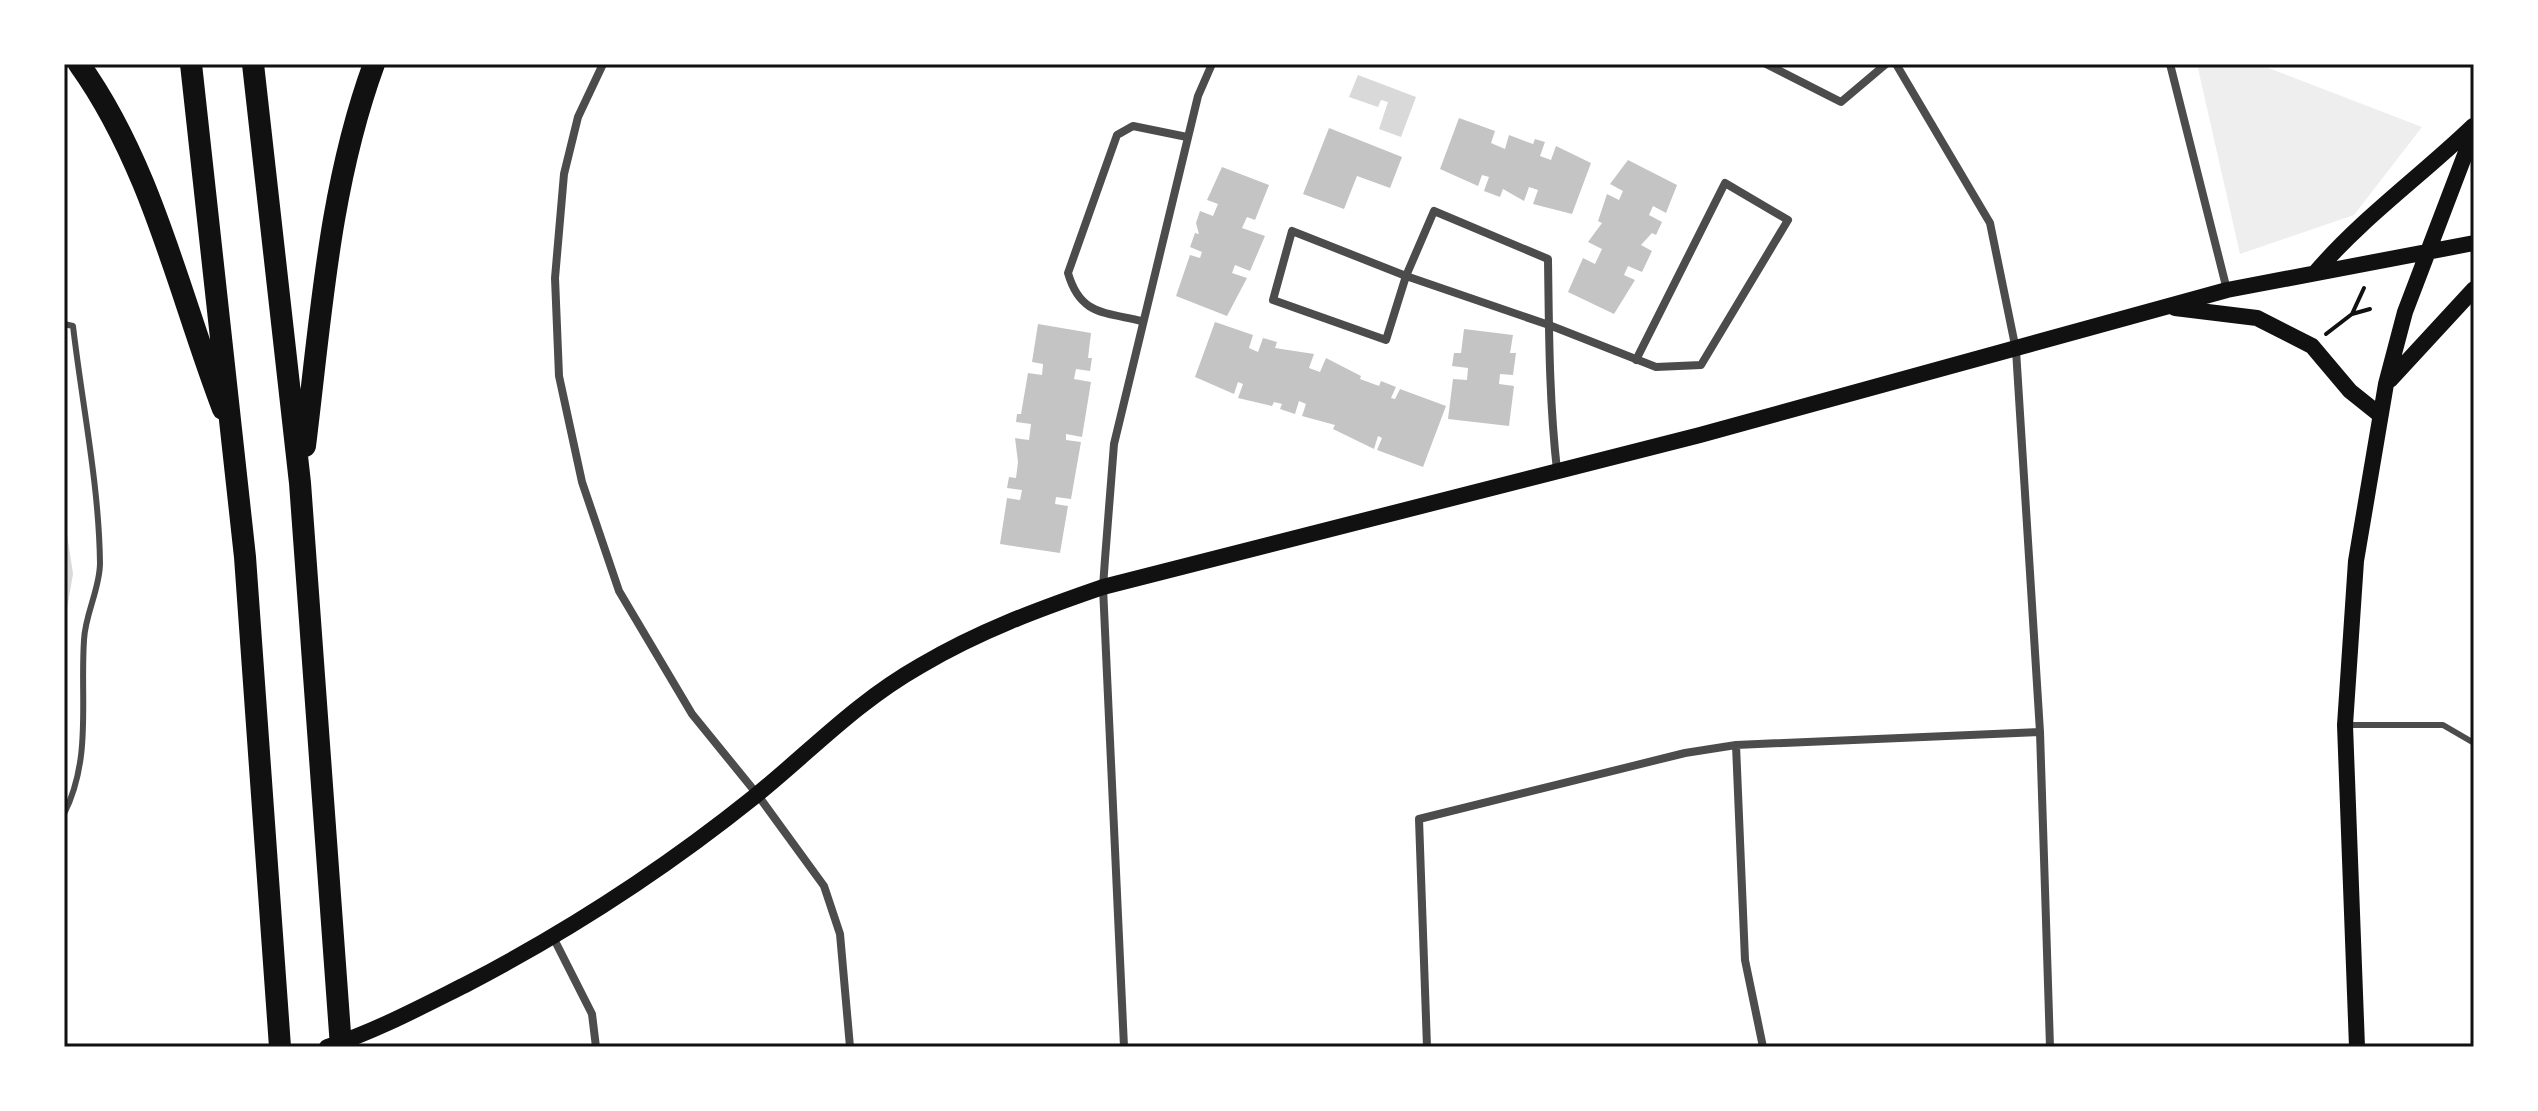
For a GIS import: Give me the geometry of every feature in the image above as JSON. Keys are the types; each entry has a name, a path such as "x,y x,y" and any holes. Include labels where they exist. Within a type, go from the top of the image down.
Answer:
{"highway":[{"path":"79,64 110,118 148,199 234,437"},
{"path":"191,64 234,437 280,1047"},
{"path":"253,64 300,483 341,1047"},
{"path":"300,483 333,213 344,158 374,64"}],"main road":[{"path":"2315,273 2344,239 2474,128"},
{"path":"2357,1047 2345,725 2356,561 2386,384 2405,312 2474,128"},
{"path":"327,1047 406,1013 554,939 655,874 757,794 836,723 918,666 1007,620 1103,587 2016,350 2227,290 2474,243"},
{"path":"2386,384 2474,289"},
{"path":"2167,307 2257,318 2312,346 2350,391 2380,415"}],"street":[{"path":"603,64 578,117 564,174 555,278 559,376 582,482 619,591 692,714 757,794 824,886 840,934 850,1047"},
{"path":"1124,1047 1103,587 1114,444 1187,137 1198,96 1212,64"},
{"path":"1766,64 1841,102 1886,64"},
{"path":"1896,64 1990,223 2016,350 2040,732 2050,1047"},
{"path":"2170,64 2227,290"},
{"path":"1142,321 1087,308 1074,294 1068,273 1117,135 1133,126 1187,137"},
{"path":"1558,471 1549,325 1548,259 1434,211 1406,276 1386,340 1273,300 1292,231 1406,276 1549,325 1636,360 1656,367 1701,365 1788,220 1725,183 1636,360"},
{"path":"1427,1047 1419,819 1685,753 1736,745 2040,732"},
{"path":"1736,745 1745,960 1763,1047"},
{"path":"554,939 592,1014 596,1047"}],"lane":[{"path":"64,324 73,326 93,467 100,566 84,638 82,762 77,789 64,814"},
{"path":"2345,725 2443,725 2474,743"}],"path":[{"path":"2352,314 2364,288"},
{"path":"2324,335 2352,314 2370,309"}],"shaded area":[{"path":"2197,64 2258,64 2422,127 2354,215 2240,254"},
{"path":"1358,75 1416,97 1401,137 1379,129 1388,102 1381,100 1378,107 1349,97"},
{"path":"64,514 73,574 64,626"}],"building":[{"path":"1459,118 1495,131 1491,143 1505,149 1509,135 1533,144 1535,139 1545,142 1540,156 1551,160 1556,146 1591,163 1572,214 1533,204 1538,190 1529,187 1524,201 1503,189 1500,197 1484,191 1489,177 1482,175 1478,186 1440,169"},
{"path":"1329,128 1402,157 1390,188 1357,176 1344,209 1303,194"},
{"path":"1628,160 1677,185 1666,213 1653,206 1649,215 1662,222 1656,235 1652,233 1641,245 1652,251 1642,272 1628,266 1624,275 1635,280 1614,314 1568,292 1583,258 1595,264 1602,249 1588,242 1602,223 1598,221 1607,194 1619,200 1623,191 1610,184"},
{"path":"1222,167 1269,185 1255,220 1247,217 1242,228 1265,236 1250,271 1235,265 1232,273 1247,278 1227,316 1176,296 1190,255 1200,258 1202,252 1190,247 1195,233 1199,234 1196,223 1200,211 1213,216 1218,204 1207,200"},
{"path":"1215,322 1253,335 1249,348 1258,352 1263,338 1277,342 1275,348 1314,354 1309,368 1320,372 1326,358 1361,376 1360,379 1379,386 1381,381 1396,387 1391,398 1395,399 1400,389 1446,406 1423,467 1377,450 1382,438 1378,436 1374,449 1333,429 1335,425 1302,416 1306,404 1299,401 1295,414 1280,409 1282,404 1274,402 1272,406 1238,398 1243,384 1238,382 1234,394 1195,377"},
{"path":"1038,324 1091,333 1090,371 1076,369 1074,379 1091,382 1082,437 1066,434 1066,440 1081,442 1071,499 1056,497 1055,504 1068,506 1060,553 1000,544 1007,498 1020,500 1022,490 1007,488 1009,477 1016,478 1015,438 1029,440 1031,424 1016,422 1017,414 1021,414 1028,373 1042,375 1043,364 1032,362"},
{"path":"1464,329 1513,335 1510,353 1516,353 1513,375 1500,374 1499,384 1514,386 1509,426 1448,419 1453,379 1467,380 1468,368 1452,366 1454,353 1461,353"}]}
